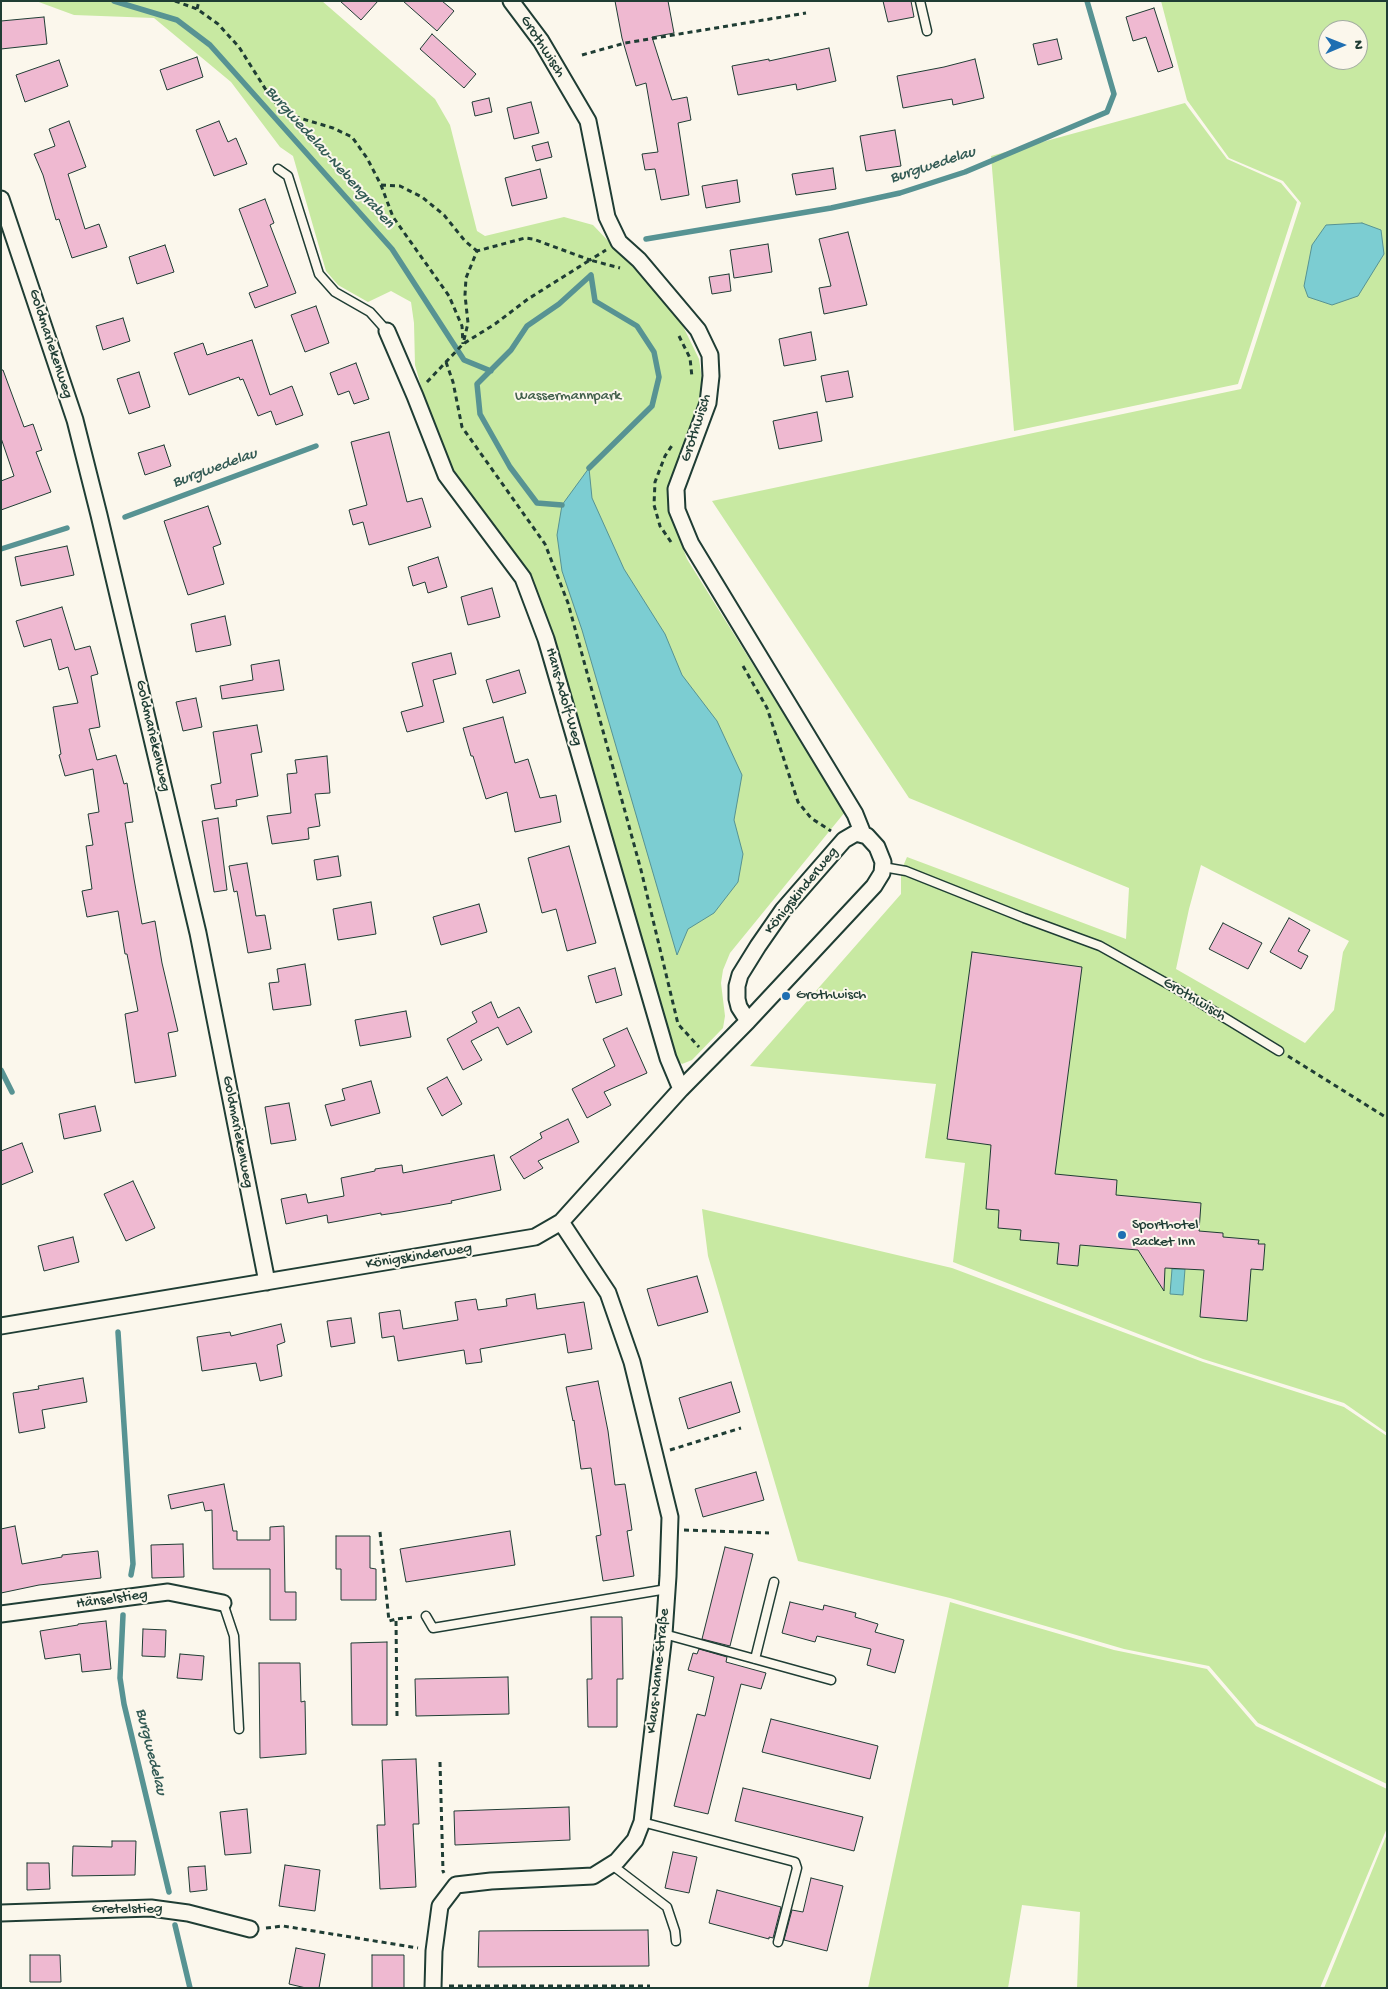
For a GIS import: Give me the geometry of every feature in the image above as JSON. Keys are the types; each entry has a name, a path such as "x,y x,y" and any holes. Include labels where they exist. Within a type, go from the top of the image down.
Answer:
{"street":[{"name":"Grothwisch","path":"511,1 541,41 588,121 607,217 619,242 639,260 698,330 710,354 712,376 708,403 676,490 677,510 691,544 855,814 862,834"},
{"name":"Goldmariekenweg","path":"1,199 75,420 100,515 198,933 267,1282"},
{"name":"Hans-Adolf-Weg","path":"386,331 415,396 446,475 523,578 527,587 546,640 668,1058 681,1089"},
{"name":"Königskinderweg","path":"748,1021 743,1015 737,999 740,975 783,910 828,856 850,836 862,834"},
{"path":"862,834 872,840 877,847 883,867"},
{"name":"Königskinderweg","path":"1,1326 535,1237 561,1222 681,1089 748,1021 874,886 882,873 883,867"},
{"name":"Klaus-Nanne-Straße","path":"456,1886 491,1881 593,1876 618,1861 635,1840 642,1822 664,1634 670,1516 632,1362 608,1293 561,1222"},
{"name":"Hänselstieg","path":"1,1614 168,1592 222,1604"},
{"path":"433,1987 434,1951 440,1906 456,1886"},
{"name":"Gretelstieg","path":"1,1913 151,1908 188,1913 250,1929"}],"lane":[{"path":"920,1 927,32"},
{"path":"278,168 288,176 319,274 335,292 370,312 386,331"},
{"name":"Grothwisch","path":"883,867 906,871 1100,946 1184,993 1279,1051"},
{"path":"755,1659 774,1582"},
{"path":"426,1616 433,1628 667,1589"},
{"path":"222,1604 234,1636 239,1729"},
{"path":"664,1634 831,1680"},
{"path":"642,1822 795,1862 797,1868 778,1942"},
{"path":"612,1865 667,1907 676,1941"}],"path":[{"path":"175,1 197,9 218,24 239,47 271,98 284,111 296,117 333,128 352,137 367,158 381,185 393,217 449,296 462,326 463,344"},
{"path":"197,9 199,1"},
{"path":"582,55 625,43 806,13"},
{"path":"381,185 400,186 422,197 444,215 477,251"},
{"path":"477,251 525,238 533,239 590,260"},
{"path":"415,396 463,344 495,324 528,299 619,242"},
{"path":"463,344 468,323 465,295 466,278 477,251"},
{"path":"1279,1051 1387,1118"},
{"path":"655,1455 741,1428"},
{"path":"669,1529 769,1533"},
{"path":"380,1532 389,1620 426,1616"},
{"path":"396,1619 397,1716"},
{"path":"440,1762 442,1871 456,1886"},
{"path":"250,1929 283,1926 434,1951"},
{"path":"433,1987 650,1986"}],"green space":[{"name":"Wassermannpark","path":"36,1 322,1 435,99 450,125 477,231 485,236 564,217 593,225 680,320 699,359 704,392 703,441 675,494 673,521 687,559 845,812 730,953 723,970 721,983 725,1016 723,1028 692,1060 682,1064 673,1056 597,784 529,579 453,469 424,397 415,365 414,323 411,302 391,291 368,302 338,285 326,271 293,156 280,147 231,82 154,18 74,15"},
{"path":"1161,1 1387,1 1387,1433 1344,1403 1203,1359 953,1262 965,1163 925,1158 936,1084 750,1066 901,894 901,871 907,857 1126,939 1129,888 909,798 712,501 1241,389 1301,203 1283,181 1229,158 1187,100","holes":["1201,865 1349,941 1343,952 1334,1010 1305,1043 1176,969"]},
{"path":"1185,103 1227,159 1281,183 1297,202 1238,384 1014,431 991,156"},
{"path":"702,1209 952,1268 1203,1362 1344,1407 1387,1436 1387,1784 1258,1723 1209,1666 1124,1649 950,1598 798,1561 708,1256"},
{"path":"950,1602 1114,1650 1207,1669 1256,1726 1387,1789 1387,1828 1320,1988 1077,1988 1080,1912 1022,1905 1008,1988 868,1988"},
{"path":"1387,1834 1387,1988 1324,1988"}],"water":[{"path":"1362,223 1381,230 1384,254 1358,296 1332,305 1308,297 1304,286 1312,245 1326,225"},
{"path":"589,468 592,498 624,569 665,634 682,675 717,721 742,775 734,820 743,854 738,882 714,913 688,929 677,955 582,630 562,571 557,535 562,505"},
{"path":"1172,1269 1185,1269 1183,1295 1170,1294"}],"building":[{"path":"340,1 378,1 361,20"},
{"path":"403,1 442,1 454,11 437,31"},
{"path":"615,1 668,1 674,33 652,37 672,100 687,97 691,120 678,123 689,195 661,200 655,169 645,170 642,154 658,152 646,83 636,86 622,38"},
{"path":"883,1 911,1 914,17 888,22"},
{"path":"1154,8 1173,67 1158,72 1146,37 1133,41 1126,17"},
{"path":"44,17 47,44 1,49 1,21"},
{"path":"432,34 476,74 464,88 420,49"},
{"path":"1057,39 1062,59 1038,65 1033,44"},
{"path":"829,48 836,81 797,90 796,84 738,95 732,66 769,59 769,61"},
{"path":"197,57 203,77 167,90 160,70"},
{"path":"975,59 984,98 953,105 952,99 903,108 897,76"},
{"path":"59,60 68,86 25,102 16,75"},
{"path":"489,98 492,112 475,116 472,102"},
{"path":"531,102 539,133 514,139 507,108"},
{"path":"69,121 86,167 68,174 85,229 99,224 107,247 72,258 59,219 56,220 43,175 34,154 55,146 49,129"},
{"path":"219,121 228,142 236,138 247,164 214,176 196,130"},
{"path":"895,130 901,166 866,171 860,136"},
{"path":"548,142 552,157 536,161 532,146"},
{"path":"833,168 836,189 796,195 792,174"},
{"path":"540,169 547,198 512,206 505,178"},
{"path":"737,180 740,202 706,208 702,186"},
{"path":"265,199 274,223 270,225 296,293 255,308 249,293 268,286 239,209"},
{"path":"848,232 867,305 824,314 819,288 831,286 819,239"},
{"path":"768,244 772,272 734,278 730,250"},
{"path":"165,245 174,272 137,284 129,257"},
{"path":"729,274 731,291 712,294 709,277"},
{"path":"316,306 329,343 305,352 291,315"},
{"path":"123,318 130,341 103,350 96,326"},
{"path":"811,332 816,360 784,366 779,339"},
{"path":"252,340 270,395 292,386 303,415 276,425 271,411 258,416 243,379 240,380 239,377 189,395 174,353 203,343 207,355"},
{"path":"356,363 369,399 354,404 349,391 338,395 330,373"},
{"path":"1,370 3,370 24,427 33,424 42,450 36,452 51,492 1,510 1,481 14,476 1,438"},
{"path":"848,371 853,397 826,402 821,376"},
{"path":"139,372 150,407 129,414 117,379"},
{"path":"817,412 822,441 779,449 773,421"},
{"path":"389,432 407,502 422,498 431,527 369,545 363,522 353,525 349,510 367,505 351,442"},
{"path":"164,445 171,466 145,475 138,453"},
{"path":"208,506 221,544 213,547 224,584 188,595 164,521"},
{"path":"67,546 74,575 21,586 15,557"},
{"path":"438,557 447,587 428,593 425,582 413,586 408,567"},
{"path":"492,588 500,617 468,625 461,597"},
{"path":"62,607 75,650 90,646 98,674 91,676 100,727 89,729 97,760 116,755 124,784 127,783 133,822 125,823 142,924 155,921 162,963 178,1031 168,1033 176,1076 135,1083 125,1014 138,1011 127,954 125,954 118,911 87,917 82,891 92,889 86,846 93,845 88,814 99,812 93,769 65,776 59,755 61,754 53,707 78,703 68,667 59,670 51,639 24,647 16,621"},
{"path":"225,616 231,645 196,652 191,624"},
{"path":"451,653 456,674 433,680 444,722 407,732 401,712 423,706 412,663"},
{"path":"279,660 284,690 222,699 220,686 253,680 251,665"},
{"path":"519,670 526,693 493,703 486,680"},
{"path":"196,698 202,727 183,731 176,702"},
{"path":"503,717 515,763 528,759 540,798 556,795 561,822 515,832 507,792 486,799 463,728"},
{"path":"257,725 262,752 251,754 258,796 236,800 237,806 215,809 211,785 221,783 213,732"},
{"path":"327,756 330,793 315,794 320,826 308,828 309,839 272,844 267,816 291,813 287,774 297,773 295,760"},
{"path":"218,818 227,890 214,892 202,821"},
{"path":"569,846 596,943 567,951 556,909 542,913 528,858"},
{"path":"338,856 341,876 317,880 314,860"},
{"path":"247,863 256,916 265,915 271,949 248,953 237,891 234,892 229,866"},
{"path":"371,902 376,934 338,940 333,909"},
{"path":"479,904 487,932 441,945 433,917"},
{"path":"1289,918 1310,930 1298,951 1308,956 1301,969 1270,952"},
{"path":"1223,923 1262,943 1248,969 1209,949"},
{"path":"972,952 1082,967 1055,1174 1117,1180 1116,1195 1201,1203 1199,1231 1223,1233 1223,1237 1259,1240 1258,1244 1265,1244 1263,1270 1251,1269 1247,1321 1200,1317 1204,1270 1165,1268 1164,1291 1138,1250 1080,1245 1078,1266 1057,1264 1059,1243 1020,1240 1021,1230 998,1228 999,1210 986,1209 991,1145 947,1139"},
{"path":"305,964 311,1005 273,1010 269,983 279,982 277,969"},
{"path":"615,968 622,995 596,1003 588,976"},
{"path":"491,1002 498,1018 519,1007 532,1032 507,1045 498,1027 471,1041 482,1060 463,1070 447,1039 477,1022 472,1012"},
{"path":"406,1011 411,1037 360,1046 355,1020"},
{"path":"627,1028 647,1073 604,1092 611,1105 587,1118 572,1089 615,1066 603,1039"},
{"path":"447,1077 462,1104 442,1116 427,1088"},
{"path":"371,1081 380,1113 331,1126 325,1105 345,1100 342,1089"},
{"path":"289,1103 296,1140 271,1144 265,1107"},
{"path":"95,1106 101,1131 64,1139 59,1114"},
{"path":"568,1119 579,1142 538,1161 543,1168 524,1179 510,1157 542,1138 540,1133"},
{"path":"22,1143 33,1172 1,1185 1,1151"},
{"path":"494,1155 501,1190 451,1201 452,1203 401,1212 381,1215 381,1213 328,1223 327,1215 286,1224 281,1199 306,1194 308,1203 344,1196 341,1178 375,1171 375,1169 402,1165 403,1173"},
{"path":"133,1181 155,1228 126,1241 104,1194"},
{"path":"73,1237 79,1262 44,1271 38,1246"},
{"path":"697,1276 708,1312 658,1326 647,1289"},
{"path":"535,1294 537,1309 584,1302 592,1349 568,1353 565,1334 480,1349 482,1362 466,1364 464,1350 398,1361 394,1336 382,1338 379,1313 400,1310 403,1329 458,1320 455,1302 476,1299 478,1310 507,1306 506,1299"},
{"path":"351,1318 355,1343 331,1347 327,1321"},
{"path":"281,1324 285,1342 277,1345 282,1376 260,1381 256,1363 202,1371 197,1337 230,1332 231,1336"},
{"path":"83,1378 87,1402 42,1410 45,1428 19,1433 13,1393 39,1389 38,1386"},
{"path":"598,1381 608,1431 615,1485 625,1484 632,1530 627,1531 634,1576 603,1581 596,1536 601,1535 591,1468 581,1469 574,1420 566,1387"},
{"path":"731,1382 740,1412 688,1429 679,1398"},
{"path":"756,1472 764,1500 703,1517 695,1489"},
{"path":"224,1484 233,1531 237,1531 237,1540 270,1540 270,1527 284,1526 285,1592 296,1592 296,1620 270,1620 270,1569 213,1569 212,1510 205,1511 203,1502 171,1509 168,1495"},
{"path":"15,1526 22,1564 62,1557 62,1555 98,1551 101,1578 39,1585 1,1593 1,1529"},
{"path":"510,1531 515,1565 406,1582 400,1549"},
{"path":"336,1536 370,1536 370,1568 376,1569 376,1600 341,1600 341,1569 336,1569"},
{"path":"183,1544 184,1577 152,1578 151,1545"},
{"path":"725,1547 753,1554 730,1646 702,1639"},
{"path":"790,1602 823,1610 824,1605 856,1613 855,1617 878,1624 875,1632 904,1640 895,1673 867,1665 871,1649 817,1636 815,1642 782,1633"},
{"path":"591,1617 622,1617 623,1679 617,1679 617,1727 588,1727 587,1679 592,1679"},
{"path":"106,1621 111,1669 82,1672 80,1654 45,1659 40,1631"},
{"path":"143,1629 166,1630 165,1657 142,1656"},
{"path":"387,1642 387,1725 352,1725 351,1643"},
{"path":"699,1649 727,1657 726,1662 766,1673 761,1689 741,1684 708,1814 674,1806 697,1714 705,1716 714,1677 688,1670 693,1653 697,1654"},
{"path":"180,1654 204,1656 202,1680 177,1678"},
{"path":"259,1663 300,1663 301,1702 305,1701 306,1754 260,1758"},
{"path":"508,1677 509,1714 416,1716 415,1679"},
{"path":"771,1719 878,1746 870,1779 762,1752"},
{"path":"416,1759 419,1824 413,1824 416,1887 380,1889 377,1825 385,1825 382,1760"},
{"path":"743,1788 863,1817 854,1851 735,1821"},
{"path":"569,1807 570,1840 455,1845 454,1811"},
{"path":"247,1809 251,1853 225,1855 220,1812"},
{"path":"112,1841 136,1841 135,1875 72,1876 73,1846 112,1847"},
{"path":"673,1852 697,1857 689,1893 665,1888"},
{"path":"27,1863 49,1863 50,1889 27,1890"},
{"path":"285,1865 320,1870 315,1911 279,1906"},
{"path":"205,1866 207,1890 190,1892 188,1867"},
{"path":"811,1878 843,1886 827,1951 784,1940 792,1910 803,1912"},
{"path":"717,1890 781,1907 773,1938 769,1937 769,1939 709,1923"},
{"path":"648,1930 649,1966 478,1967 479,1931"},
{"path":"296,1948 325,1954 319,1988 306,1988 289,1984"},
{"path":"30,1955 60,1955 61,1982 30,1982"},
{"path":"372,1955 404,1955 404,1988 372,1988"}],"waterway":[{"name":"Burgwedelau-Nebengraben","path":"114,1 177,20 210,45 392,249 464,360 491,371"},
{"name":"Burgwedelau","path":"646,239 831,208 900,193 965,172 1107,112 1114,94 1087,1"},
{"path":"589,468 652,406 659,377 654,352 637,326 595,301 591,275"},
{"name":"Burgwedelau","path":"562,505 537,503 510,467 480,414 477,384 511,350 527,326 559,304 591,275"},
{"name":"Burgwedelau","path":"125,517 316,446"},
{"name":"Burgwedelau","path":"1,549 67,528"},
{"name":"Burgwedelau","path":"1,1070 12,1092"},
{"name":"Burgwedelau","path":"118,1332 133,1564 131,1575"},
{"name":"Burgwedelau","path":"123,1615 120,1678 124,1704 169,1892"},
{"name":"Burgwedelau","path":"175,1925 190,1988"}],"place":[{"name":"Grothwisch","path":"786,996"},
{"name":"Sporthotel Racket Inn","path":"1122,1235"}]}
